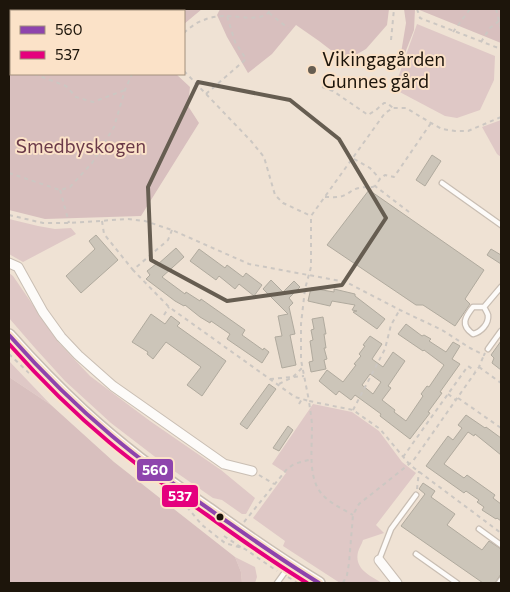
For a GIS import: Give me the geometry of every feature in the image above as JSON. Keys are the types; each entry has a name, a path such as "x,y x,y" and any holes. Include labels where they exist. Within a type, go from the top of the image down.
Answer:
{"street":[{"path":"9,263 18,267 43,312 61,337 113,386 224,464 252,471"},
{"path":"9,335 83,411 154,471 319,583"},
{"path":"379,560 397,583"}],"lane":[{"path":"442,183 501,225"},
{"path":"484,307 488,315 485,325 480,332 473,334 468,330 465,323 467,315 474,307 484,307 501,287"},
{"path":"497,292 501,296"},
{"path":"488,349 501,331"},
{"path":"379,560 391,529 416,495"},
{"path":"480,529 501,545"},
{"path":"416,554 457,583"},
{"path":"277,583 290,565"}],"path":[{"path":"185,31 204,19 227,16 246,18 265,16 271,9"},
{"path":"391,40 394,9"},
{"path":"417,9 420,18 501,49"},
{"path":"453,32 470,9"},
{"path":"496,9 501,29"},
{"path":"269,13 288,28"},
{"path":"206,94 246,59 235,42 227,16"},
{"path":"481,42 490,28 500,21"},
{"path":"185,72 264,157 275,195 283,203 311,216"},
{"path":"37,75 66,86 76,97 93,102 125,90"},
{"path":"9,173 60,190 70,187 92,163 114,127 132,75"},
{"path":"322,88 333,91 368,115 384,103 387,103 392,108"},
{"path":"354,515 321,493 314,480 312,426 301,360 301,324 305,289 310,267 311,216 385,113 392,108 406,108 431,124 455,132 468,131 501,117"},
{"path":"325,197 346,195 352,190 362,187 371,188 385,175 394,177 431,124"},
{"path":"353,158 370,168 380,179"},
{"path":"375,186 410,212"},
{"path":"60,190 69,223"},
{"path":"9,215 43,223 128,219 144,221 172,230 249,264 346,282 442,330 484,355"},
{"path":"102,221 104,234 133,270 170,307 295,397 353,410 380,429 410,464 501,533"},
{"path":"133,270 168,240 172,230"},
{"path":"164,315 170,307"},
{"path":"353,410 385,349 391,325 400,310"},
{"path":"343,583 347,575 349,563 354,515 359,504 410,464 479,367 488,349"},
{"path":"403,456 468,366 476,371"},
{"path":"278,384 293,377 303,367"},
{"path":"479,367 501,383"},
{"path":"270,378 304,376"},
{"path":"448,394 501,428"},
{"path":"298,404 302,399"},
{"path":"244,521 287,468 312,459"},
{"path":"252,471 274,484"},
{"path":"416,495 419,471"},
{"path":"224,536 245,549 253,540"}],"highlighted area":[{"path":"198,82 290,100 339,139 386,218 342,285 227,301 151,260 148,187"}],"shaded area":[{"path":"417,24 495,56 494,80 480,110 457,118 445,116 394,89"},
{"path":"501,120 501,157 497,154 482,127"},
{"path":"9,219 55,229 71,228 76,234 23,262 9,254"},
{"path":"9,273 13,276 59,343 90,376 150,421 221,470 255,498 246,514 242,514 222,500 213,498 167,466 111,423 65,381 9,318"},
{"path":"9,361 51,405 9,377"},
{"path":"313,404 352,412 379,431 402,462 416,473 376,525 384,533 363,540 358,550 358,563 368,575 382,583 340,583 283,546 285,541 253,518 286,473 272,464"},
{"path":"235,557 255,567 257,577 255,583 242,583 241,572"}],"green space":[{"name":"Smedbyskogen","path":"9,9 202,9 185,23 185,10 10,10 10,75 177,75 190,87 188,106 199,123 141,216 45,219 9,210"},
{"path":"220,9 389,9 387,25 366,49 345,61 296,25 272,54 248,73 227,37 217,15"},
{"path":"404,9 415,9 414,30 398,71 406,23"},
{"path":"417,9 501,9 501,43"},
{"path":"9,377 51,405 114,462 235,557 241,572 242,583 9,583"}],"building":[{"path":"432,155 441,161 425,186 416,180"},
{"path":"369,190 484,270 465,299 470,304 455,326 423,305 416,305 327,245"},
{"path":"96,235 118,260 81,293 66,276 95,249 89,241"},
{"path":"176,248 184,257 162,277 185,294 186,292 200,301 201,299 245,330 242,335 263,350 264,348 269,352 262,363 227,339 230,334 211,321 210,323 200,317 185,305 175,301 146,279 150,275 147,271 157,265"},
{"path":"199,249 225,268 227,265 243,277 246,273 262,285 254,296 239,284 235,289 219,276 216,280 190,261"},
{"path":"491,249 501,255 501,264 487,255"},
{"path":"271,280 283,292 294,281 300,287 289,298 293,303 289,307 295,334 290,335 296,365 282,368 275,337 282,336 278,316 288,314 263,289"},
{"path":"311,288 334,292 334,289 355,294 355,296 385,319 377,329 353,312 357,311 352,310 355,305 332,301 330,306 308,301"},
{"path":"151,314 165,324 171,316 180,323 177,326 226,361 202,396 187,385 201,367 166,342 153,359 147,354 148,352 132,342"},
{"path":"323,317 326,334 324,334 326,348 324,348 327,359 324,360 326,369 311,372 309,362 313,361 310,341 313,340 311,330 314,329 312,319"},
{"path":"406,324 422,336 424,335 431,339 429,341 446,352 453,342 460,346 452,359 460,364 440,392 442,393 428,412 430,413 410,439 355,395 351,400 339,391 336,395 319,381 327,370 343,382 356,365 354,364 361,356 359,354 365,346 363,345 370,336 382,344 372,359 383,367 393,352 405,361 388,386 391,388 382,400 406,421 423,396 421,394 427,386 429,387 444,365 398,334","holes":["370,374 381,382 373,394 362,385"]},
{"path":"501,341 501,370 492,363 494,358 491,355"},
{"path":"269,384 276,389 247,429 240,424"},
{"path":"466,415 501,438 501,455 475,434 474,436 468,432 444,464 464,478 467,475 495,495 493,498 501,504 501,521 482,510 484,507 477,502 479,500 466,491 464,493 426,466 448,436 453,440 462,428 458,425"},
{"path":"288,426 293,430 279,451 273,448"},
{"path":"423,483 435,491 431,497 455,514 447,525 482,550 489,541 501,549 501,574 495,583 483,583 401,526 425,494 419,489"}],"transit line":[{"name":"560","path":"9,335 46,375 124,446 197,500 319,583"},
{"name":"537","path":"9,344 70,407 121,452 232,533 307,583"}],"place":[{"name":"Vikingagården Gunnes gård","path":"312,70"}]}
